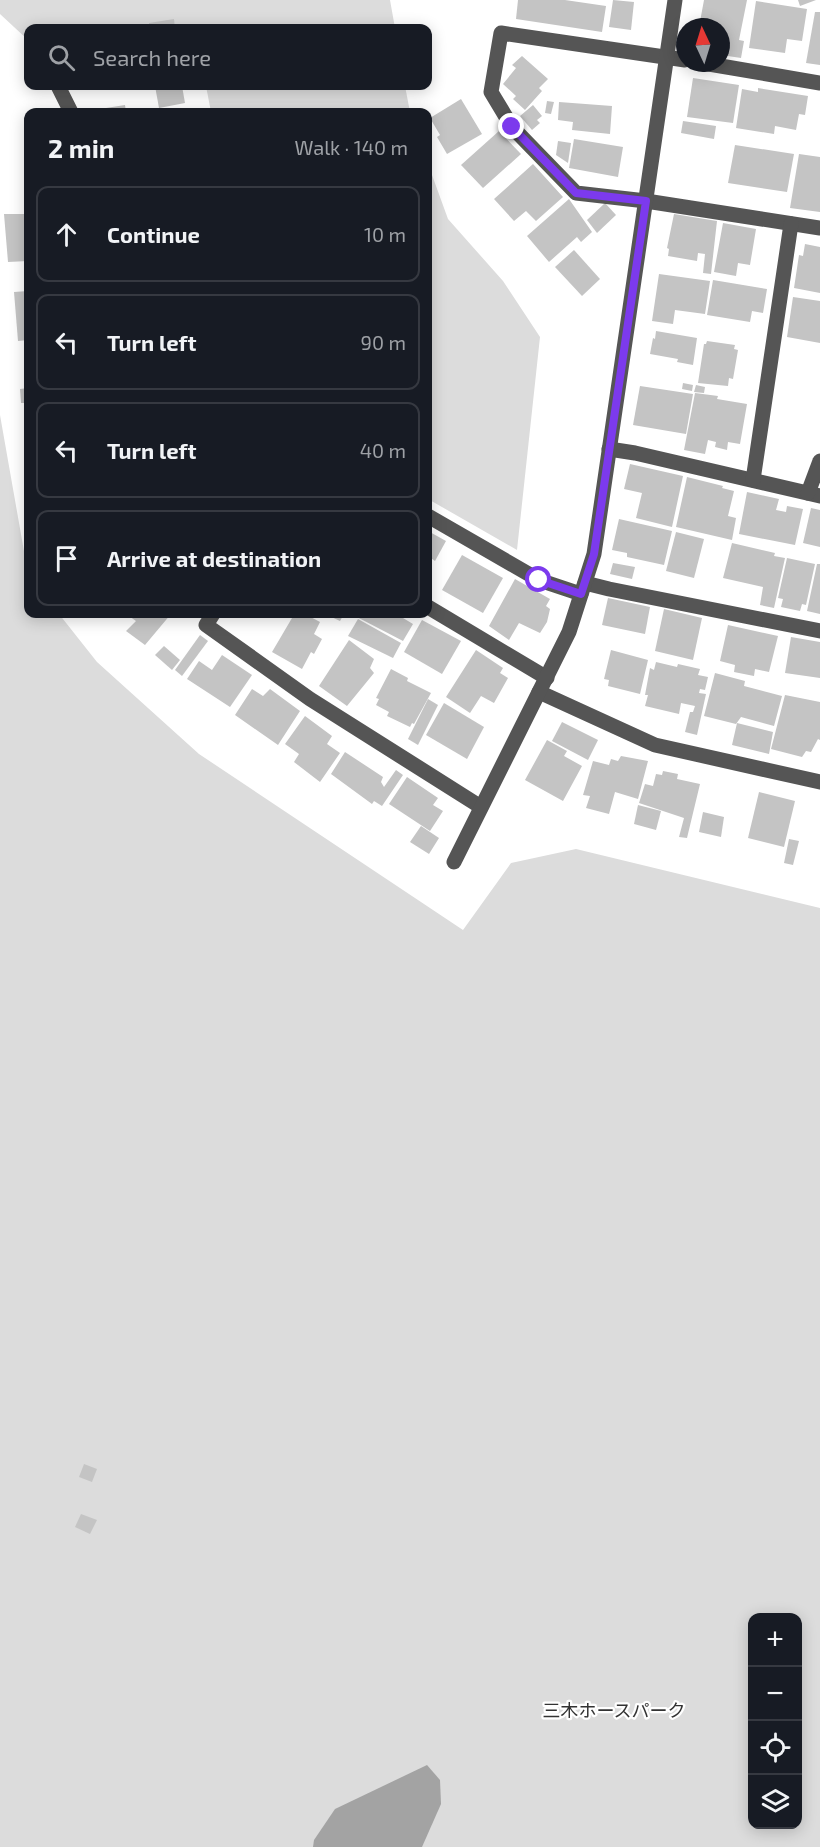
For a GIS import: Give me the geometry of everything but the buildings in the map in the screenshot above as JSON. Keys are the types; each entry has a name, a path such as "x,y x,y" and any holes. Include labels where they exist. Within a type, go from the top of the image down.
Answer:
{"street":[{"path":"454,862 569,632 594,554 675,0"},
{"path":"676,58 501,33 491,92 512,127 576,193 646,201 820,228"},
{"path":"730,68 820,83"},
{"path":"60,90 69,108"},
{"path":"753,480 791,224"},
{"path":"609,449 814,494 820,461"},
{"path":"432,518 539,580 583,588 609,589 820,631"},
{"path":"432,609 547,678"},
{"path":"211,618 206,626 310,699 481,807"},
{"path":"539,692 656,745 820,782"}],"green space":[{"path":"0,0 390,0 394,24 24,24 24,36 0,14"},
{"path":"207,90 406,90 409,108 210,108"},
{"path":"432,175 448,219 503,281 540,337 517,550 432,501"},
{"name":"三木ホースパーク","path":"0,415 24,551 24,618 62,618 97,662 199,754 463,930 511,863 576,849 820,908 820,1847 0,1847"}],"shaded area":[{"path":"427,1765 440,1780 441,1804 422,1847 313,1847 314,1840 335,1809"}],"route":[{"path":"512,127 576,193 646,201 594,554 581,594 539,580"}]}
